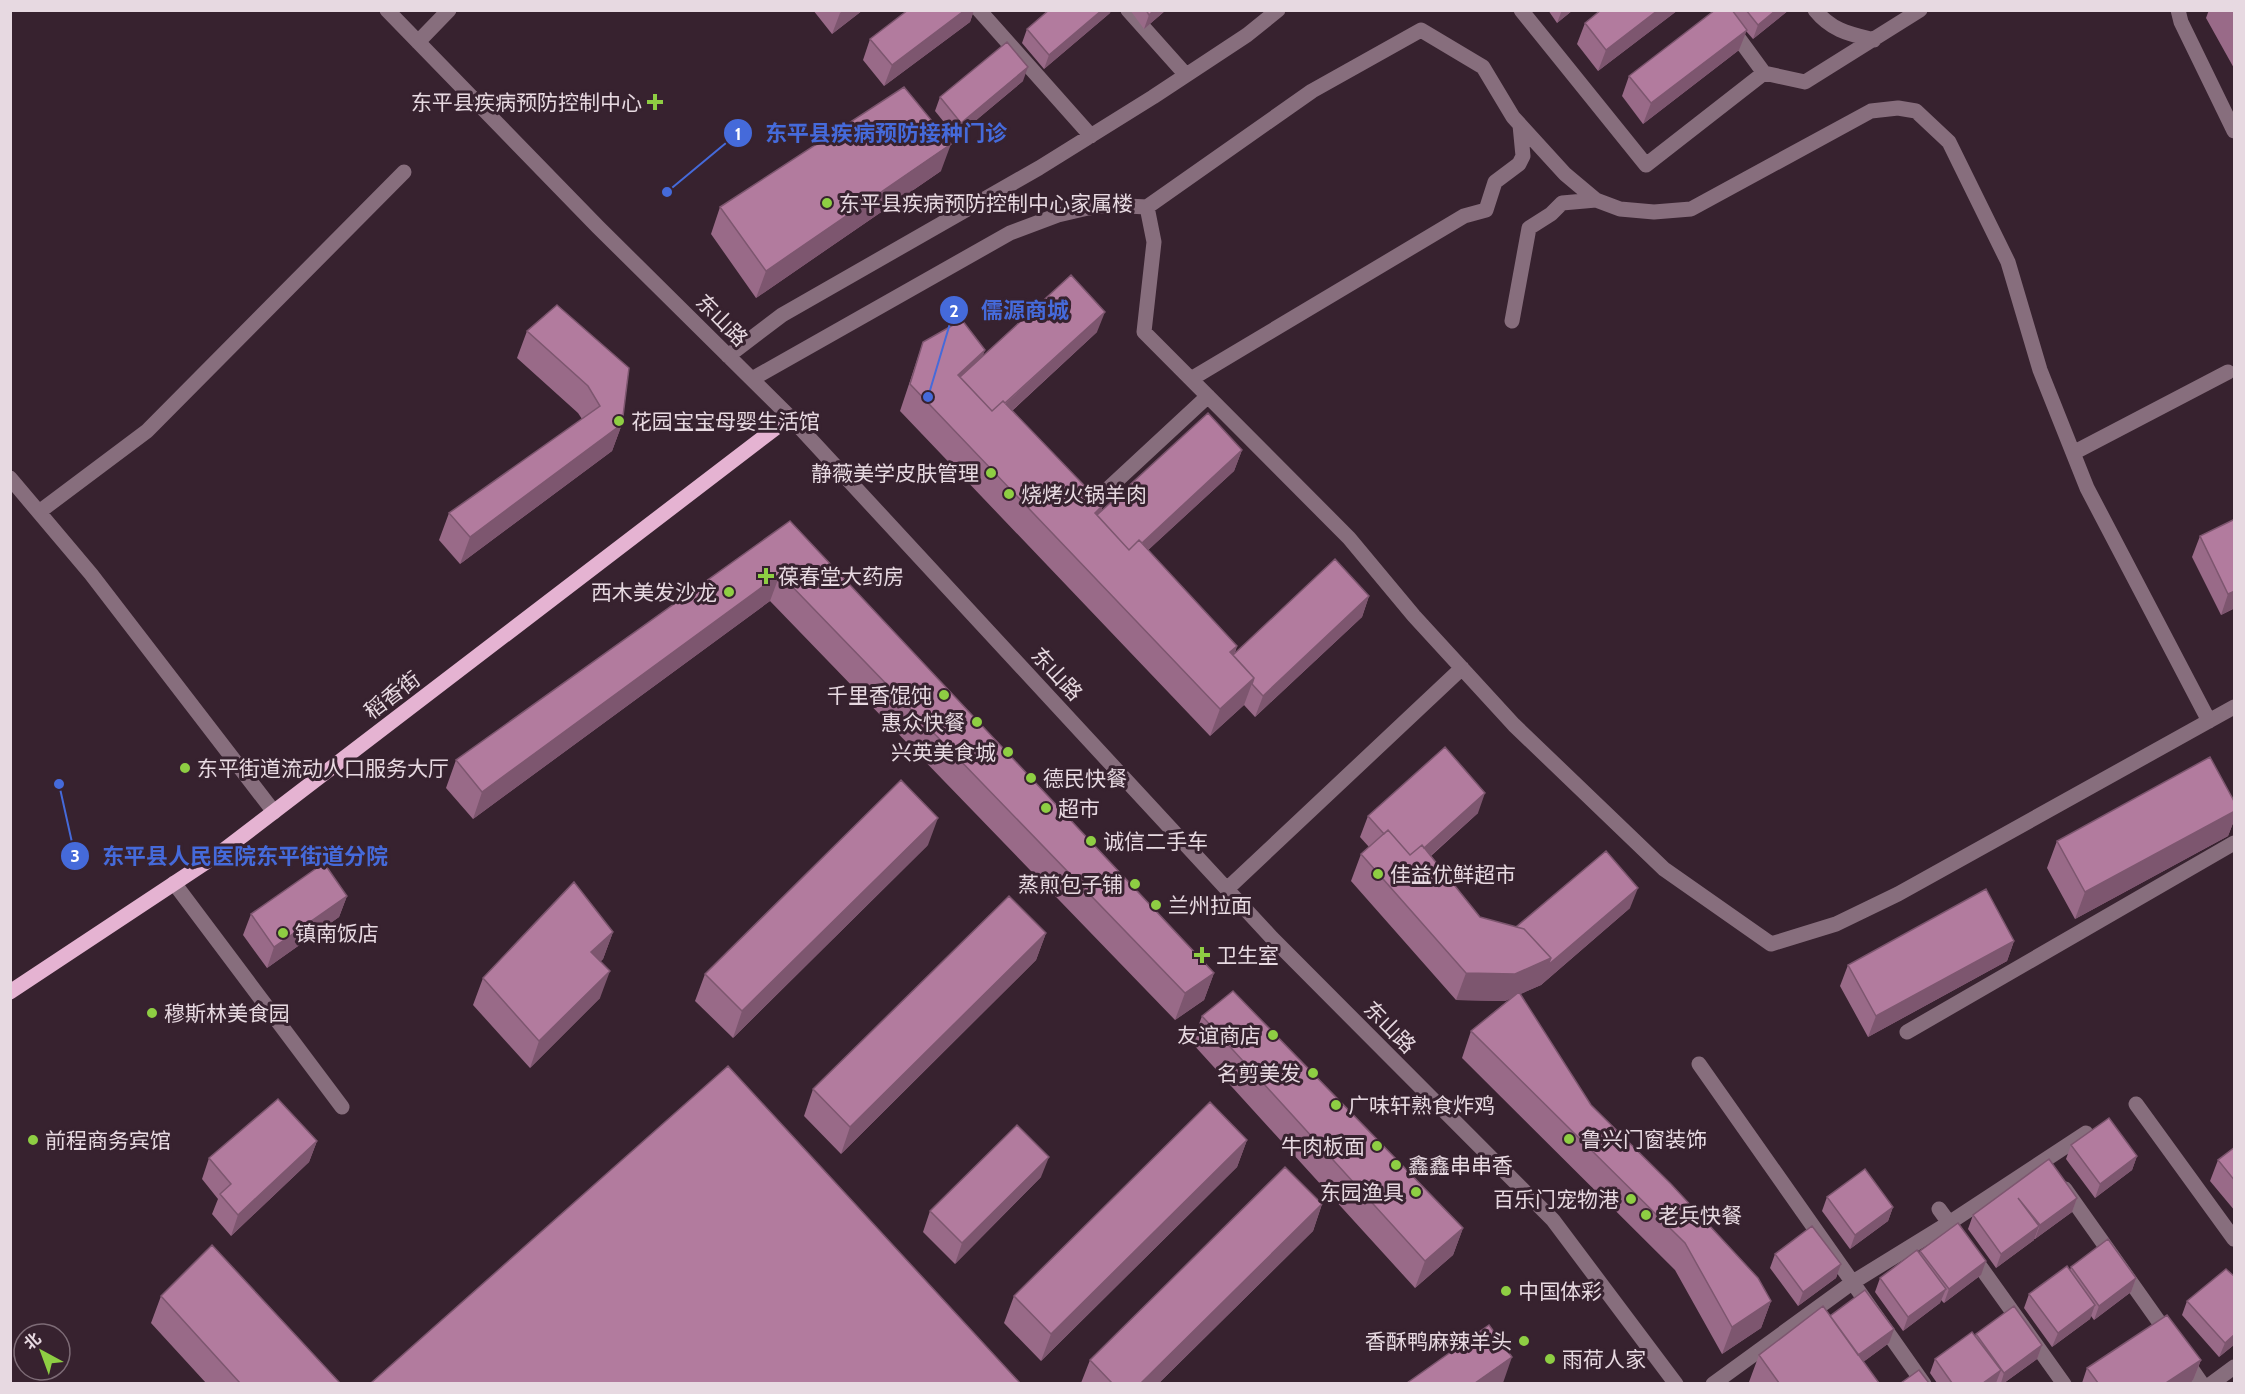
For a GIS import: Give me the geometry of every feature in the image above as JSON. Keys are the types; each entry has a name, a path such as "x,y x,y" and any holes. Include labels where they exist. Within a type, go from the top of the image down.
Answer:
{"main road":[{"name":"稻香街","path":"10,992 220,853 790,417"}],"street":[{"name":"东山路","path":"387,10 598,227 790,417 1272,938 1552,1220 1676,1383"},
{"path":"418,42 449,10"},
{"path":"979,10 1090,135"},
{"path":"1128,10 1186,75"},
{"path":"728,356 782,315 1039,168 1186,75 1246,35 1278,10"},
{"path":"1521,10 1646,165 1764,73"},
{"path":"1718,10 1764,73 1804,82 1875,40 1912,13"},
{"path":"1815,10 1821,18 1842,33 1875,40"},
{"path":"2178,10 2181,22 2235,131"},
{"path":"752,379 1010,233 1058,215 1108,204 1147,207 1312,91 1421,30 1483,67 1513,117 1565,174 1596,200 1620,209 1654,212 1691,209 1871,111 1898,108 1916,111 1949,142 2008,262 2040,370 2087,488 2209,721"},
{"path":"1191,379 1464,216 1486,210 1495,182 1518,164 1523,156 1520,126"},
{"path":"39,512 147,431 404,172"},
{"path":"1512,321 1529,228 1551,214 1562,203 1596,200"},
{"path":"1147,207 1154,242 1144,332 1349,538 1514,725 1664,869 1771,944 1836,924 1898,894 2235,706"},
{"path":"2073,453 2228,372"},
{"path":"1083,512 1208,396"},
{"path":"10,478 91,574 273,812"},
{"path":"1227,889 1462,668"},
{"path":"1907,1032 2235,843"},
{"path":"174,883 342,1107"},
{"path":"1700,1064 1924,1383"},
{"path":"2136,1104 2235,1239"},
{"path":"1713,1383 1853,1282 1949,1223 2051,1170 2086,1133"},
{"path":"2051,1170 2202,1383"},
{"path":"1939,1209 2064,1383"},
{"path":"2211,1383 2235,1367"}],"building":[{"path":"908,10 965,10 892,65 870,39"},
{"path":"1049,10 1102,10 1049,55 1027,29"},
{"path":"1601,10 1658,10 1606,50 1585,23"},
{"path":"1715,10 1732,10 1747,30 1651,103 1629,76"},
{"path":"1746,10 1776,10 1758,25"},
{"path":"1007,42 1028,67 961,123 940,97"},
{"name":"东平县疾病预防控制中心家属楼","path":"904,87 951,144 766,271 720,207"},
{"path":"1071,275 1105,312 1005,403 1003,401 992,411 960,377"},
{"path":"557,305 629,368 622,424 470,537 449,513 600,406 588,386 527,331"},
{"path":"962,320 985,350 958,375 992,411 1003,401 1103,505 1095,513 1129,550 1139,540 1237,646 1230,652 1254,678 1220,709 910,384 923,342"},
{"path":"1208,413 1242,450 1142,543 1139,540 1129,550 1097,515"},
{"path":"2235,519 2235,591 2228,594 2200,536"},
{"path":"790,521 1214,973 1185,993 780,574 482,792 456,760"},
{"path":"1335,559 1369,596 1263,696 1252,684 1254,678 1233,655"},
{"path":"1445,747 1485,793 1424,848 1422,845 1410,855 1388,830 1384,834 1368,816"},
{"path":"2210,757 2235,803 2235,811 2085,892 2057,841"},
{"path":"901,780 938,818 742,1011 705,974"},
{"path":"1388,830 1410,855 1422,845 1480,917 1524,929 1551,958 1515,974 1466,973 1361,854"},
{"path":"1606,851 1638,888 1548,965 1551,958 1524,929 1516,927"},
{"path":"324,863 347,896 274,947 251,914"},
{"path":"574,882 613,932 591,952 610,971 539,1041 483,978"},
{"path":"1986,889 2014,941 1876,1016 1848,965"},
{"path":"1009,896 1046,933 850,1127 813,1089"},
{"path":"1233,991 1463,1228 1425,1261 1202,1016"},
{"path":"1519,992 1591,1105 1671,1184 1758,1278 1771,1301 1732,1327 1685,1243 1471,1031"},
{"path":"728,1066 1020,1383 371,1383"},
{"path":"278,1099 317,1141 238,1215 220,1194 231,1184 209,1158"},
{"path":"1210,1102 1247,1140 1051,1334 1014,1296"},
{"path":"2109,1118 2137,1156 2100,1184 2071,1145"},
{"path":"1017,1125 1049,1157 962,1243 930,1211"},
{"path":"2235,1147 2235,1181 2218,1160"},
{"path":"2049,1159 2077,1198 2040,1225 2018,1198 2039,1226 2001,1254 1973,1215"},
{"path":"1285,1167 1322,1204 1141,1383 1112,1383 1090,1360"},
{"path":"1865,1169 1893,1207 1855,1235 1827,1197"},
{"path":"1958,1223 1986,1261 1949,1289 1920,1251"},
{"path":"1812,1226 1841,1264 1803,1292 1775,1254"},
{"path":"2108,1239 2136,1278 2099,1306 2071,1267"},
{"path":"212,1245 340,1383 240,1383 161,1296"},
{"path":"1917,1250 1946,1289 1908,1317 1880,1278"},
{"path":"2067,1266 2095,1305 2058,1333 2029,1294"},
{"path":"2226,1269 2235,1277 2235,1334 2225,1343 2187,1301"},
{"path":"1865,1290 1894,1329 1858,1355 1830,1316"},
{"path":"1823,1306 1879,1383 1779,1383 1759,1355"},
{"path":"2014,1306 2042,1345 2004,1373 1976,1334"},
{"path":"2167,1315 2201,1360 2166,1383 2098,1383 2087,1368"},
{"path":"1489,1325 1512,1357 1475,1383 1407,1383"},
{"path":"1972,1332 2001,1370 1983,1383 1952,1383 1935,1359"},
{"path":"1919,1370 1929,1383 1901,1383"}],"place":[{"name":"东平县疾病预防控制中心","path":"655,102"},
{"name":"东平县疾病预防接种门诊","path":"667,192"},
{"name":"东平县疾病预防控制中心家属楼","path":"827,203"},
{"name":"儒源商城","path":"928,397"},
{"name":"花园宝宝母婴生活馆","path":"619,421"},
{"name":"静薇美学皮肤管理","path":"991,473"},
{"name":"烧烤火锅羊肉","path":"1009,494"},
{"name":"葆春堂大药房","path":"766,576"},
{"name":"西木美发沙龙","path":"729,592"},
{"name":"千里香馄饨","path":"944,695"},
{"name":"惠众快餐","path":"977,722"},
{"name":"兴英美食城","path":"1008,752"},
{"name":"东平街道流动人口服务大厅","path":"185,768"},
{"name":"德民快餐","path":"1031,778"},
{"name":"东平县人民医院东平街道分院","path":"59,784"},
{"name":"超市","path":"1046,808"},
{"name":"诚信二手车","path":"1091,841"},
{"name":"佳益优鲜超市","path":"1378,874"},
{"name":"蒸煎包子铺","path":"1135,884"},
{"name":"兰州拉面","path":"1156,905"},
{"name":"镇南饭店","path":"283,933"},
{"name":"卫生室","path":"1202,955"},
{"name":"穆斯林美食园","path":"152,1013"},
{"name":"友谊商店","path":"1273,1035"},
{"name":"名剪美发","path":"1313,1073"},
{"name":"广味轩熟食炸鸡","path":"1336,1105"},
{"name":"鲁兴门窗装饰","path":"1569,1139"},
{"name":"前程商务宾馆","path":"33,1140"},
{"name":"牛肉板面","path":"1377,1146"},
{"name":"鑫鑫串串香","path":"1396,1165"},
{"name":"东园渔具","path":"1416,1192"},
{"name":"百乐门宠物港","path":"1631,1199"},
{"name":"老兵快餐","path":"1646,1215"},
{"name":"中国体彩","path":"1506,1291"},
{"name":"香酥鸭麻辣羊头","path":"1524,1341"},
{"name":"雨荷人家","path":"1550,1359"}]}
